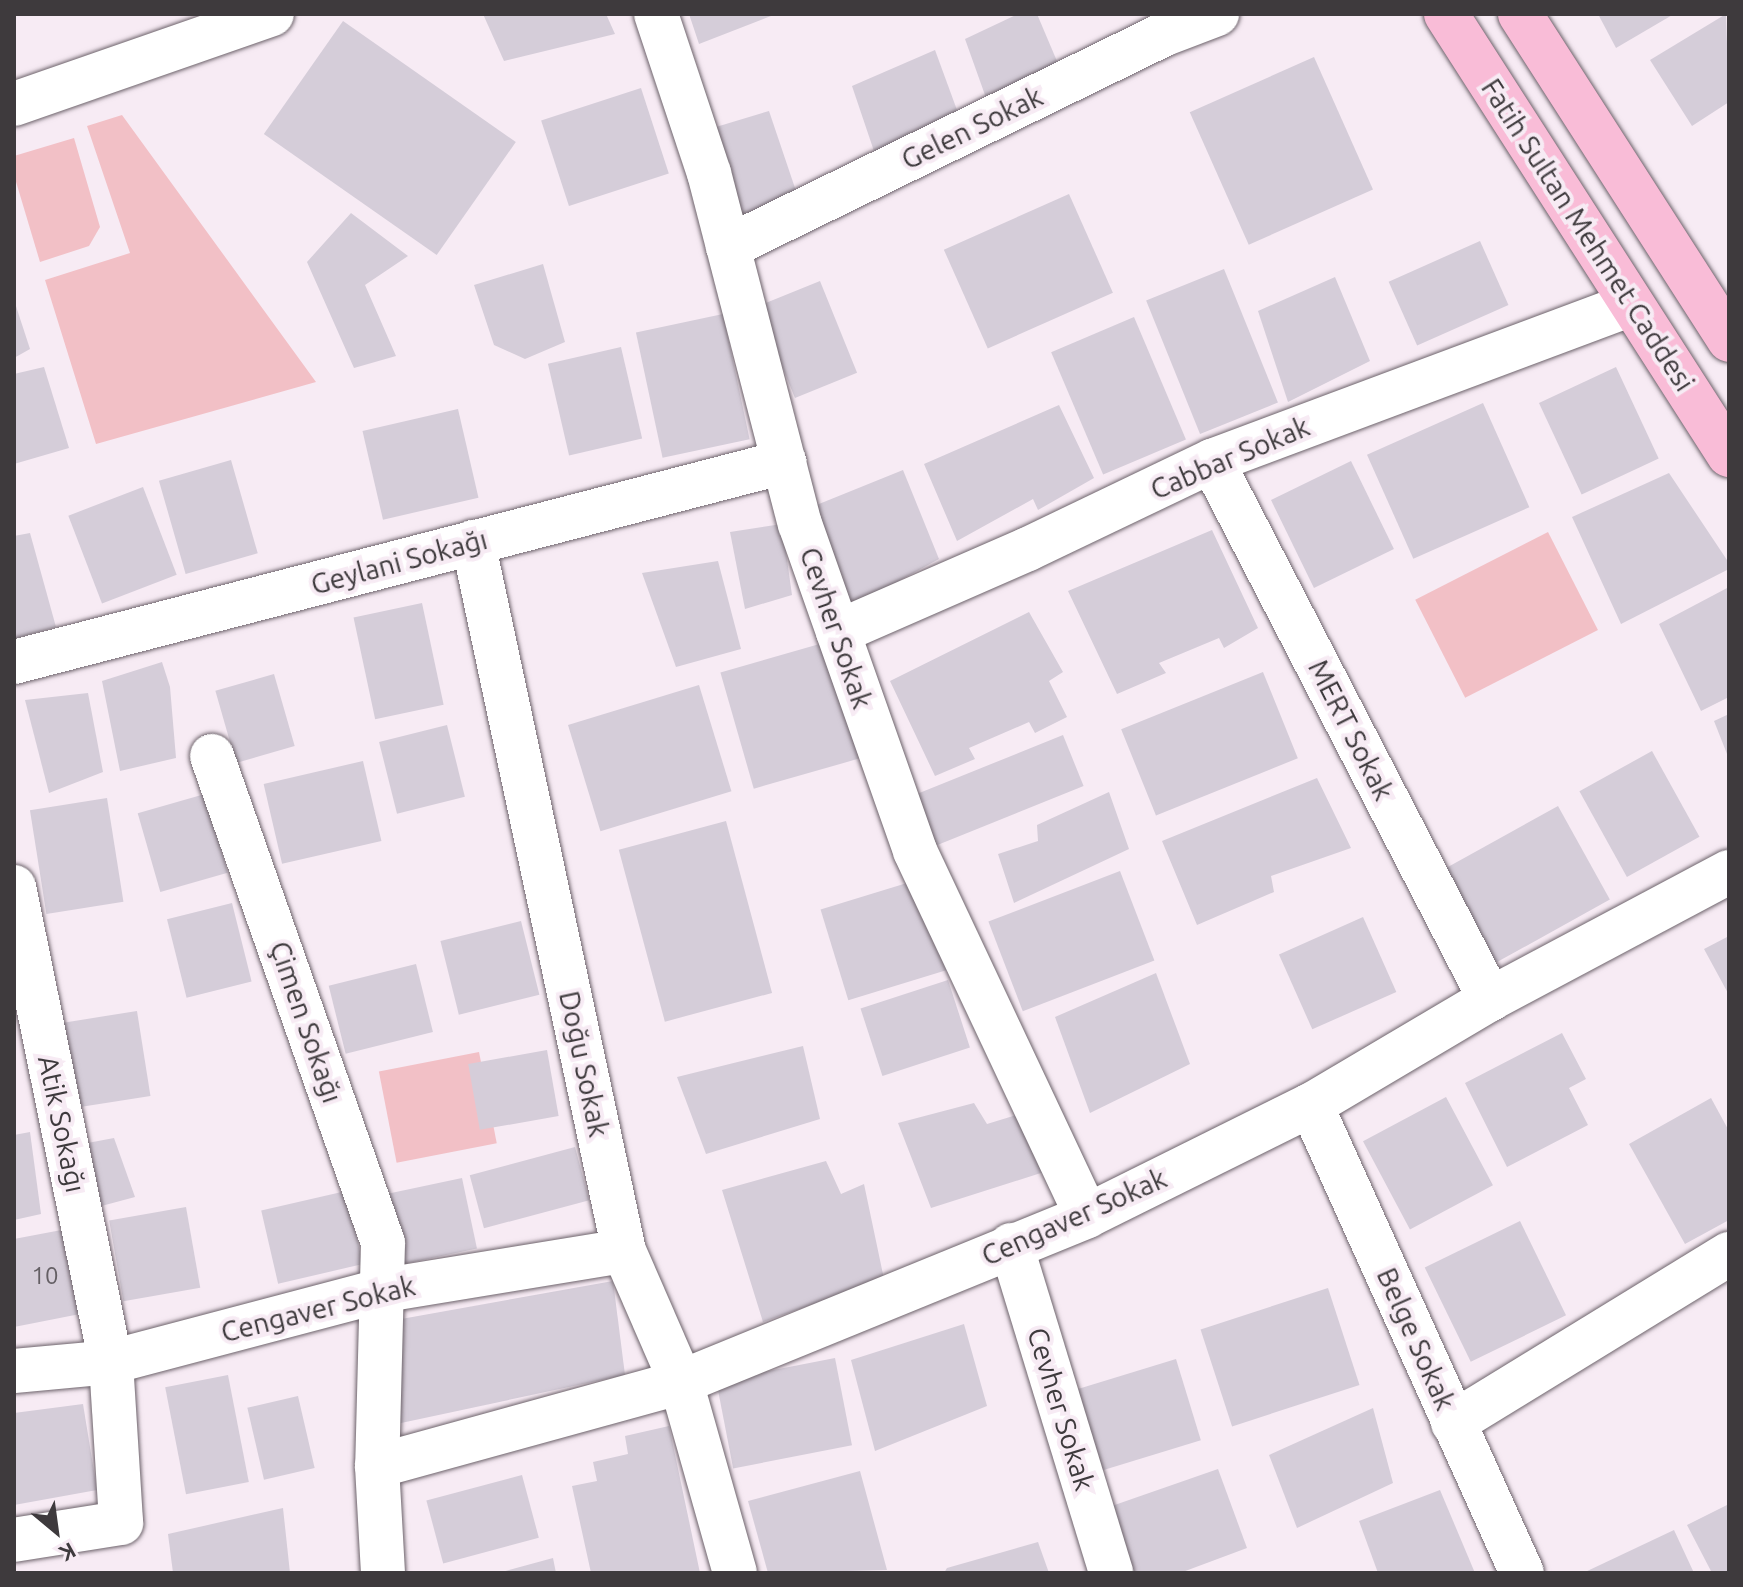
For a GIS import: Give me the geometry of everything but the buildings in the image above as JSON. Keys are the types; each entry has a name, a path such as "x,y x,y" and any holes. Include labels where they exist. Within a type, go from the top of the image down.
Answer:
{"main road":[{"name":"Fatih Sultan Mehmet Caddesi","path":"1446,14 1729,455"},
{"path":"1520,14 1729,340"}],"street":[{"path":"14,104 272,14"},
{"name":"Cevher Sokak","path":"656,14 709,173 800,524 915,851 1087,1216"},
{"name":"Gelen Sokak","path":"728,247 1162,35 1217,14"},
{"name":"Cabbar Sokak","path":"838,632 1028,549 1212,461 1631,304"},
{"name":"MERT Sokak","path":"1212,461 1490,999"},
{"name":"Geylani Sokağı","path":"14,662 784,462"},
{"name":"Doğu Sokak","path":"473,542 624,1251 681,1382 735,1573"},
{"name":"Çimen Sokağı","path":"212,756 383,1243 379,1291 377,1466 383,1573"},
{"name":"Cengaver Sokak","path":"377,1466 681,1382 1087,1216 1311,1105 1490,999 1729,872"},
{"name":"Atik Sokağı","path":"14,887 111,1362 121,1523 14,1540"},
{"name":"Belge Sokak","path":"1311,1105 1522,1573"},
{"name":"Cevher Sokak","path":"1011,1245 1111,1573"},
{"name":"Cengaver Sokak","path":"14,1371 111,1362 379,1291 624,1251"},
{"path":"1453,1423 1729,1254"}],"shaded area":[{"path":"122,115 316,382 96,444 45,280 130,253 87,126"},
{"path":"74,138 100,227 89,246 40,262 14,175 14,156"},
{"path":"1548,532 1598,630 1465,698 1415,600"},
{"path":"479,1052 497,1143 397,1163 379,1071"}]}
